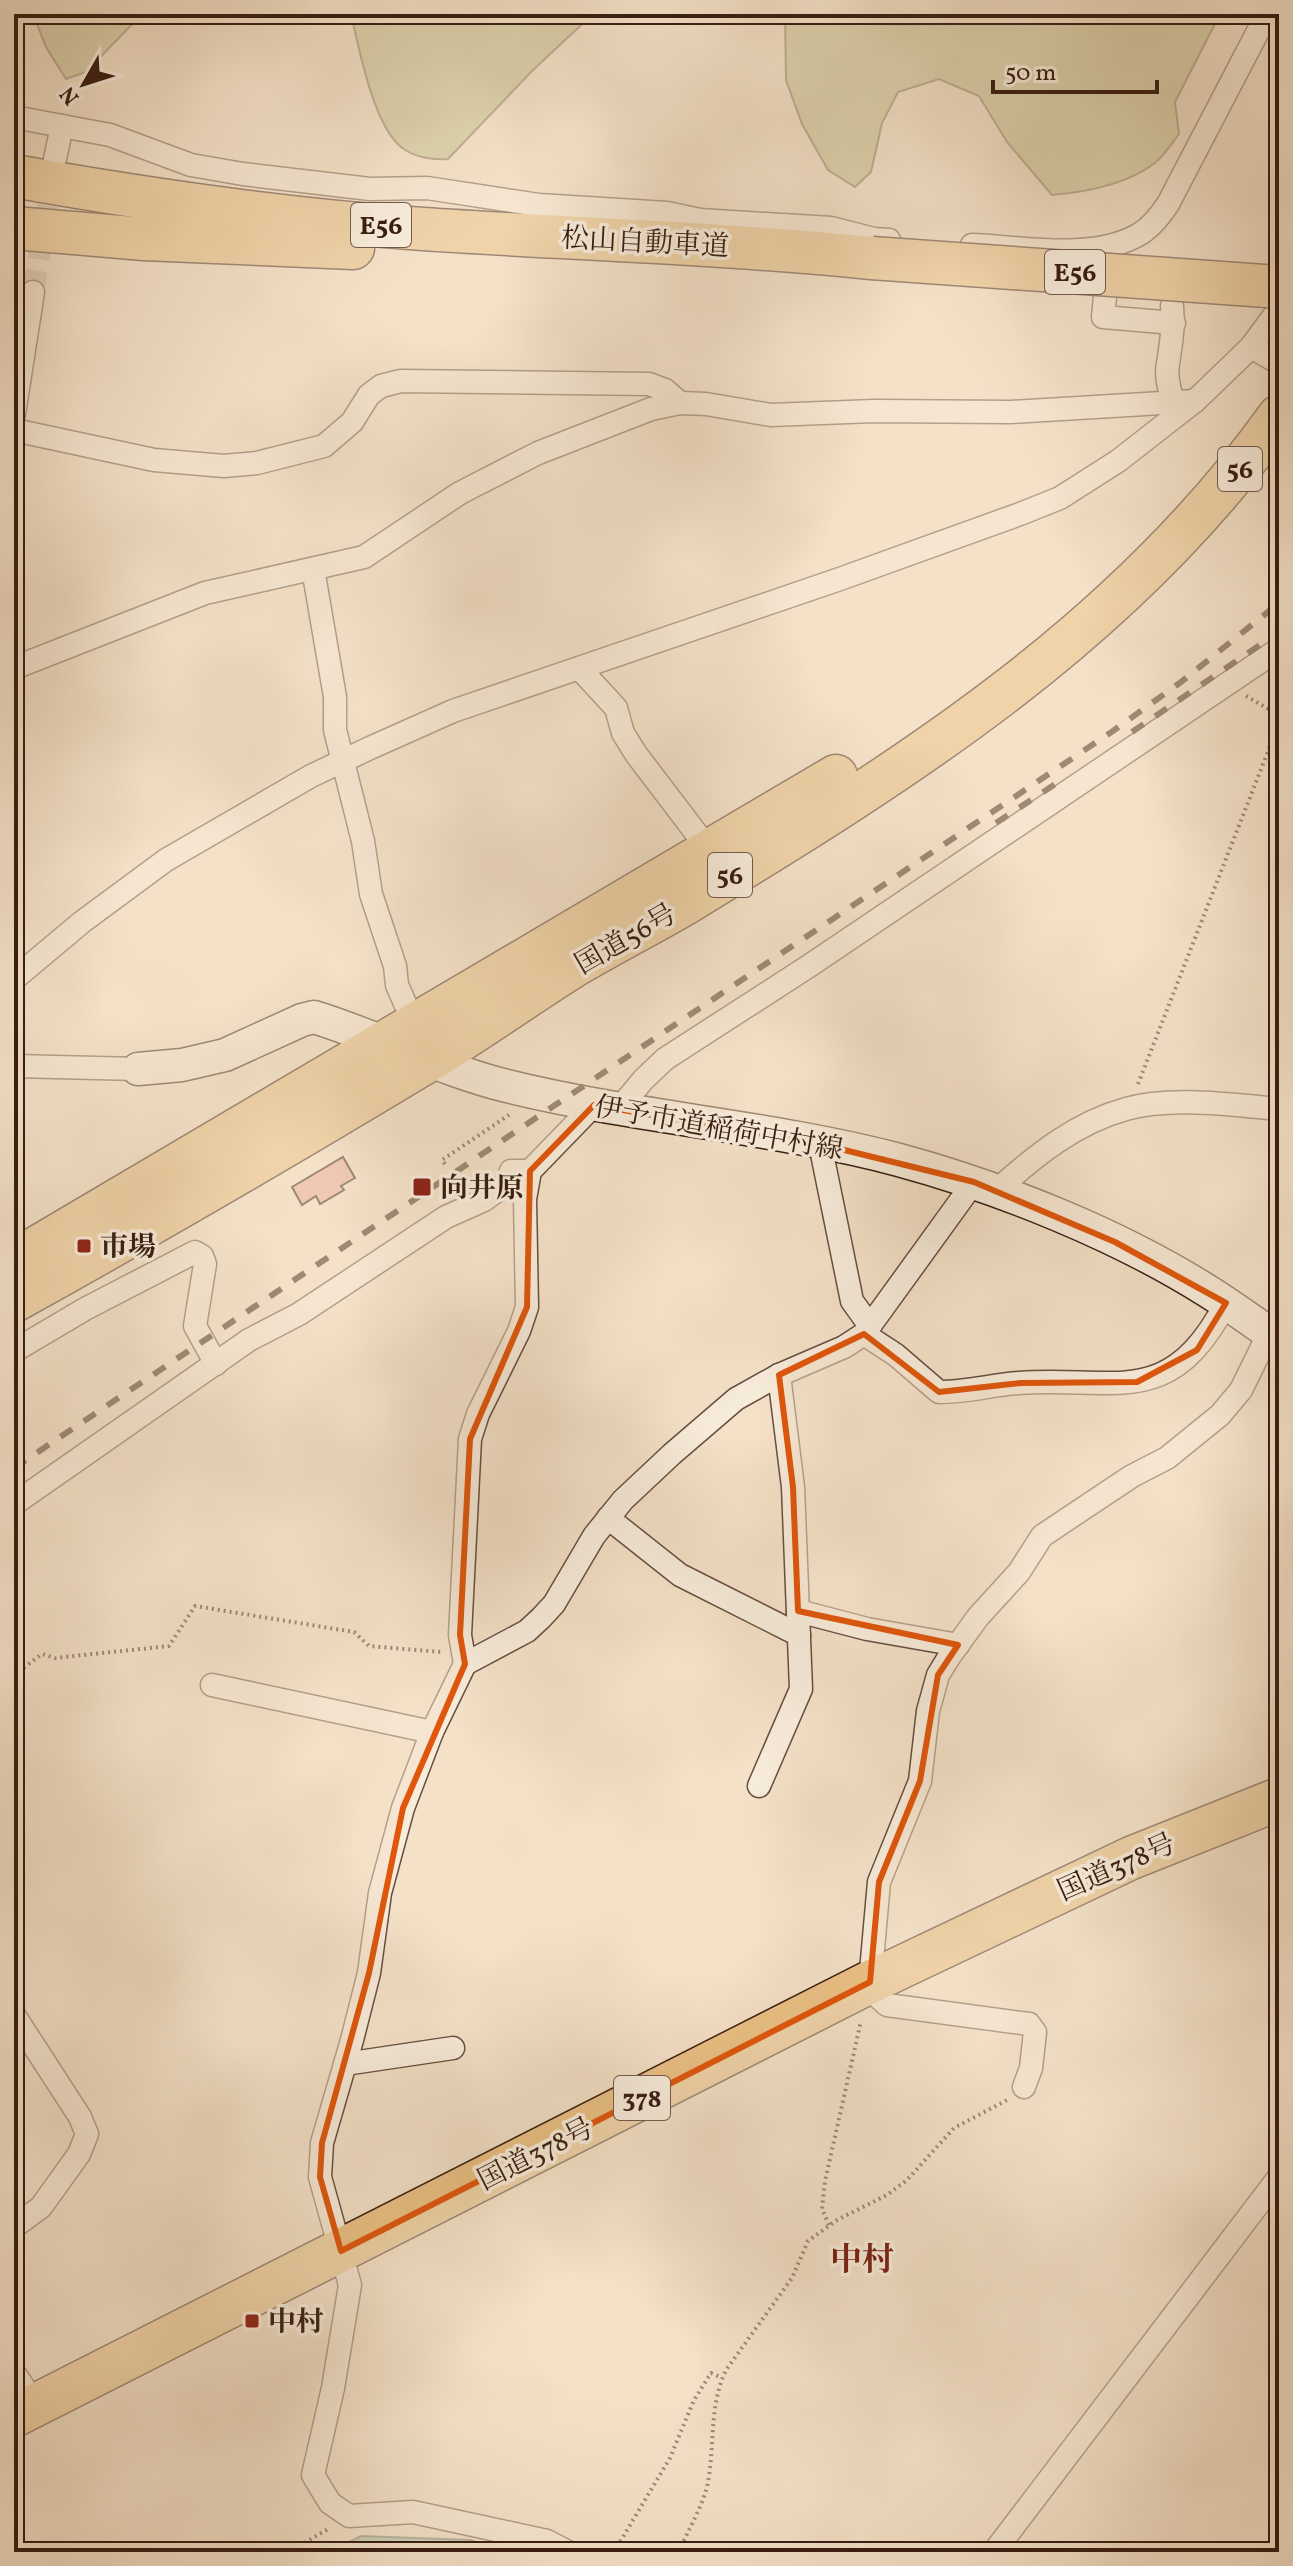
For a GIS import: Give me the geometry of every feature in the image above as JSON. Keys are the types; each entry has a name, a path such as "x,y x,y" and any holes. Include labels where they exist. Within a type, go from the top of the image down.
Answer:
{"highway":[{"name":"松山自動車道","path":"14,176 239,210 421,229 750,246 872,258 1279,287"},
{"path":"14,228 144,239 424,251 750,246"},
{"name":"国道56号","path":"14,1261 409,1044 578,964 683,904 878,783 1027,678 1102,615 1197,520 1279,416"},
{"name":"国道56号","path":"14,1301 409,1044 500,973 864,760 1011,661 1197,520"},
{"name":"国道378号","path":"21,2398 341,2251 870,1982 1131,1858 1279,1799"}],"street":[{"path":"14,117 110,135 191,165 259,176 370,189 427,188 539,205 667,213 700,220 831,228 874,239 1080,251 1110,247 1139,235 1156,221 1168,204 1267,14"},
{"path":"55,159 62,126"},
{"path":"1110,247 1103,317 1173,314 1172,351 1167,366 1184,402"},
{"path":"14,414 33,292"},
{"path":"14,979 82,922 166,860 221,826 343,760 453,711 933,546 1060,498 1118,461 1251,347 1279,309"},
{"path":"1251,347 1279,363"},
{"path":"14,430 154,460 224,466 257,463 324,446 352,422 369,395 381,386 401,381 649,384 665,390 680,403"},
{"path":"14,668 205,593 364,557 460,493 538,453 651,409 680,403 706,404 771,415 874,411 1011,412 1184,402"},
{"path":"313,569 335,697 335,730 363,841 371,894 395,966 409,1044"},
{"path":"14,1504 249,1340 299,1314 446,1217 484,1200 506,1184 511,1171 530,1171 665,1059 821,958 1279,649"},
{"path":"580,669 616,708 623,733 636,754 709,850"},
{"name":"伊予市道稲荷中村線","path":"138,1069 182,1065 225,1055 314,1017 409,1044 505,1086 820,1144 896,1160 985,1186 1138,1253 1226,1303 1274,1337"},
{"path":"14,1066 138,1069"},
{"path":"464,1659 527,1631 541,1618 554,1604 608,1518 633,1491 736,1399 779,1375 844,1347 867,1330 985,1186 1073,1132 1128,1108 1198,1104 1279,1109"},
{"path":"820,1144 852,1301 867,1330 939,1392 1021,1383 1109,1385 1137,1382 1158,1375 1197,1350 1226,1303"},
{"path":"530,1171 525,1199 527,1307 519,1331 478,1414 470,1439 460,1635 464,1659 403,1808 384,1878 369,1973 322,2143 320,2177 350,2285 333,2388 313,2475 330,2503 349,2516 413,2512 547,2541 568,2552"},
{"path":"14,1351 85,1309 195,1252 202,1256 205,1264 195,1326 216,1364"},
{"path":"1024,2087 1031,2068 1035,2032 1029,2024 887,2005 877,1996 870,1982 879,1882 920,1781 928,1711 938,1675 958,1645 1019,1572 1042,1536 1132,1476 1167,1458 1220,1415 1241,1390 1274,1337"},
{"path":"759,1786 801,1689 793,1487 779,1375"},
{"path":"608,1518 680,1575 799,1635"},
{"path":"798,1611 867,1629 958,1645"},
{"path":"212,1685 432,1732"},
{"path":"14,2015 80,2117 87,2134 79,2154 41,2207 14,2227"},
{"path":"345,2064 453,2048"},
{"path":"994,2552 1279,2177"}],"path":[{"path":"1128,1108 1274,736 1278,714 1228,684"},
{"path":"445,1164 442,1160 512,1113"},
{"path":"14,1675 42,1654 55,1658 169,1646 195,1606 354,1632 369,1646 464,1659"},
{"path":"829,2225 822,2209 825,2181 870,1982"},
{"path":"679,2552 708,2480 716,2398 722,2378 792,2278 808,2241 829,2225 887,2195 907,2180 954,2128 1010,2098 1024,2087"},
{"path":"614,2552 670,2458 694,2400 711,2373 722,2378"},
{"path":"289,2552 349,2516"}],"highlighted area":[{"path":"594,1105 820,1144 974,1182 1115,1242 1226,1303 1197,1350 1137,1382 1021,1383 939,1392 864,1334 779,1375 793,1487 798,1611 958,1645 938,1675 920,1781 879,1882 870,1982 341,2251 320,2177 322,2143 369,1973 403,1808 465,1664 460,1635 470,1439 527,1307 530,1171"}],"shaded area":[{"path":"33,14 142,14 86,72 66,79 46,47"},
{"path":"351,14 593,14 533,70 448,159 442,159 412,153 391,136 368,85"},
{"path":"785,14 1220,14 1175,102 1179,134 1162,157 1144,171 1119,182 1052,195 1007,142 979,96 939,79 898,92 882,123 871,172 855,187 828,170 802,124 786,80"}],"water":[{"path":"361,2536 471,2540 499,2552 329,2552"}],"building":[{"path":"343,1157 355,1178 341,1186 344,1190 320,1204 316,1196 302,1205 292,1187"}],"tunnel":[{"path":"33,292 53,176"}],"railway":[{"path":"14,1468 1113,731 1181,682 1279,603"},
{"path":"1132,732 1279,632"},
{"path":"996,823 1063,779"}],"place":[{"name":"向井原","path":"422,1187"},
{"name":"市場","path":"84,1246"},
{"name":"中村","path":"252,2321"}],"district":[{"name":"中村","path":"862,2259"}]}
